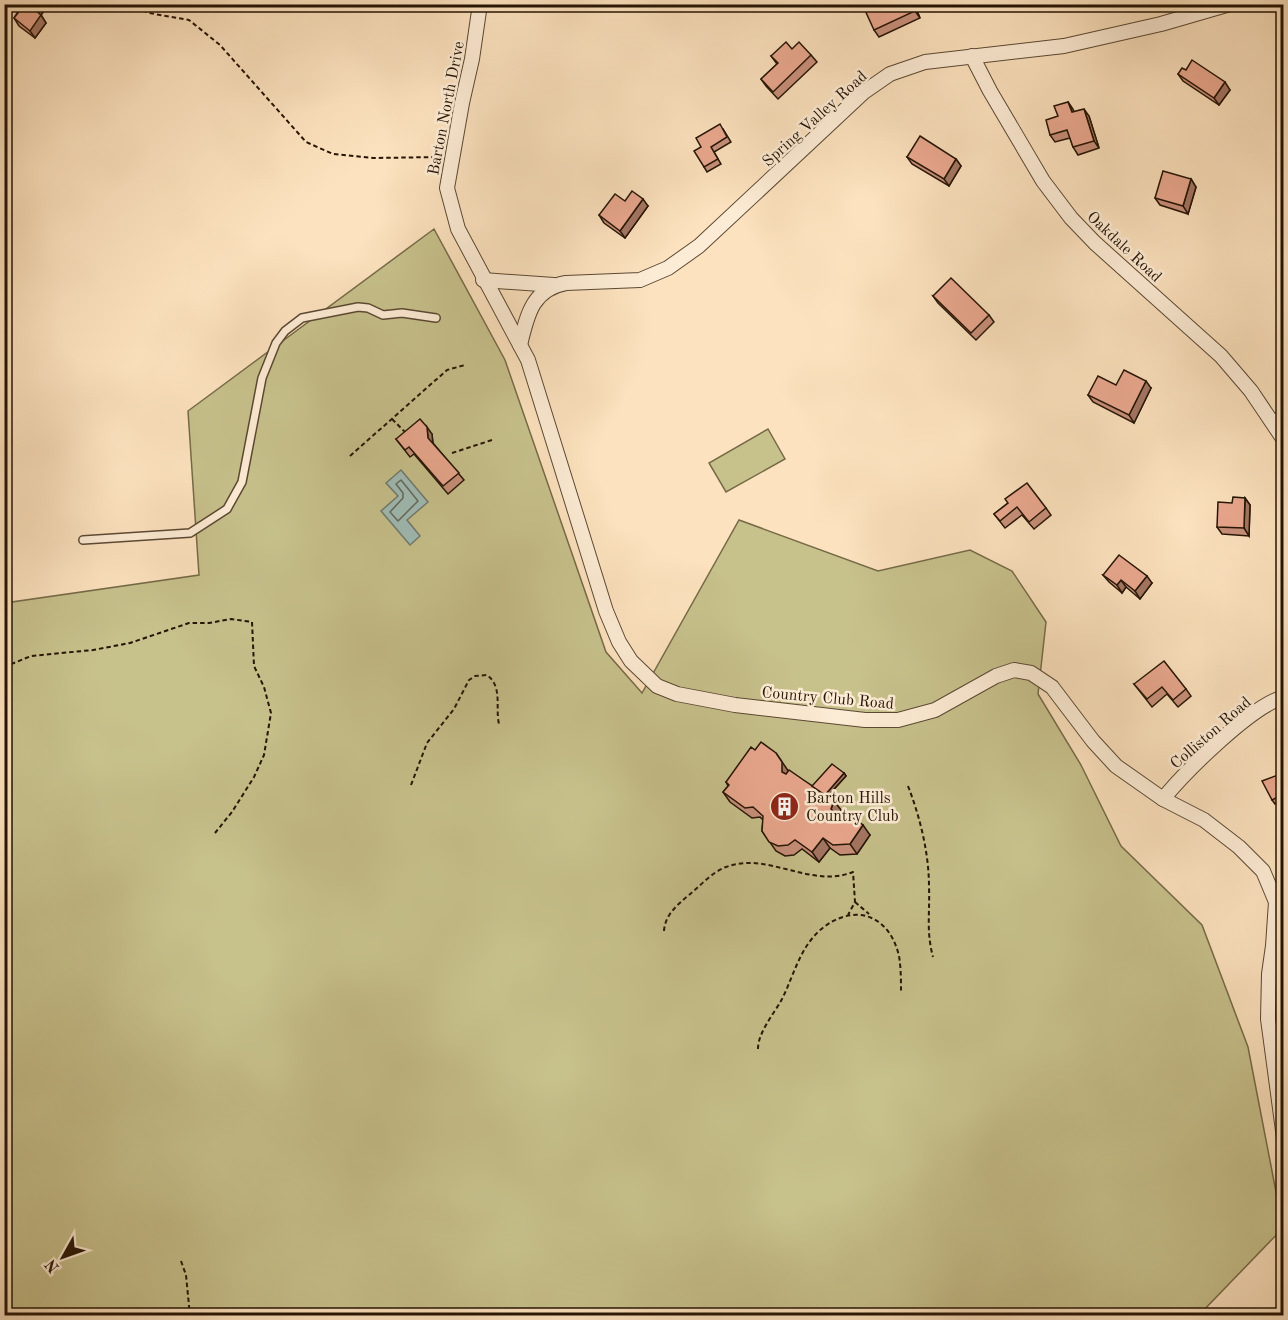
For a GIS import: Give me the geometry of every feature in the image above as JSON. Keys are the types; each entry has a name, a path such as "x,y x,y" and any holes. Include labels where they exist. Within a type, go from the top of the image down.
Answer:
{"street":[{"name":"Barton North Drive","path":"480,4 472,59 447,188 458,229 483,280 520,345"},
{"name":"Spring Valley Road","path":"483,280 554,285 640,280 668,268 699,246 856,100 890,74 926,62 1064,46 1161,24 1230,4"},
{"name":"Oakdale Road","path":"972,56 1043,181 1071,218 1095,243 1221,356 1277,417 1284,440"},
{"path":"520,345 527,317 537,298 554,285"},
{"name":"Country Club Road","path":"520,345 528,360 545,411 606,611 619,642 631,661 657,686 677,694 735,705 865,720 897,720 935,710 996,676 1014,670 1031,673 1052,687 1093,741 1116,766 1163,799 1204,820 1239,847 1263,871 1276,902 1269,974 1268,1019 1284,1138"},
{"name":"Colliston Road","path":"1163,799 1179,779 1245,720 1276,699 1284,697"}],"lane":[{"path":"83,540 190,533 227,509 242,482 262,378 268,360 276,343 294,323 302,318 358,307 368,308 383,315 402,314 436,318"}],"path":[{"path":"129,4 149,13 189,20 197,26 239,65 306,142 333,154 373,158 452,157"},
{"path":"350,456 447,370 465,364"},
{"path":"392,419 410,438"},
{"path":"452,453 492,440"},
{"path":"4,667 31,656 93,650 130,643 189,623 209,623 231,619 252,622 254,666 264,687 271,713 264,755 254,777 232,812 215,833"},
{"path":"411,785 427,743 454,709 469,680 475,676 487,675 497,687 499,724"},
{"path":"908,786 916,806 928,868 927,926 933,957"},
{"path":"664,932 667,916 676,907 716,872 735,864 762,864 826,878 840,877 853,872 855,902 848,916"},
{"path":"855,902 885,928 899,954 901,993"},
{"path":"758,1049 762,1034 782,998 800,955 819,931 840,918 865,914 871,916"},
{"path":"181,1261 186,1275 190,1316"}],"shaded area":[{"name":"Barton Hills Country Club","path":"434,229 505,360 606,652 642,693 739,520 878,571 970,550 1012,571 1046,622 1038,694 1081,765 1121,846 1202,925 1248,1047 1283,1228 1199,1315 5,1315 5,603 199,575 188,411"},
{"path":"768,429 785,459 726,492 709,463"}],"water":[{"path":"401,470 428,502 407,520 420,536 410,545 381,511 398,496 386,483"}],"building":[{"path":"15,4 39,4 35,10 41,15 30,31 14,18 21,9"},
{"path":"871,4 912,4 915,11 874,30 864,8"},
{"path":"786,42 792,49 799,42 811,55 773,92 761,79 778,63 771,56"},
{"path":"1192,60 1225,82 1214,98 1178,74 1182,68 1186,70"},
{"path":"1068,102 1072,112 1084,109 1094,141 1073,147 1067,130 1050,135 1046,120 1058,116 1054,106"},
{"path":"720,124 727,137 711,147 718,159 704,167 694,151 701,147 696,138"},
{"path":"920,136 956,159 944,179 907,157"},
{"path":"1163,171 1191,179 1183,206 1155,198"},
{"path":"632,191 643,199 620,231 599,215 615,194 625,201"},
{"path":"951,278 989,315 971,333 933,296"},
{"path":"1124,370 1146,381 1129,415 1088,395 1098,376 1116,385"},
{"path":"420,419 427,427 428,438 459,473 443,486 409,447 405,450 396,439"},
{"path":"1027,483 1046,508 1029,522 1017,507 1000,521 994,514 1008,503 1005,499"},
{"path":"1233,497 1245,498 1244,528 1217,527 1218,502 1232,503"},
{"path":"1119,555 1147,576 1135,591 1121,580 1117,585 1103,575"},
{"path":"1164,661 1186,689 1173,700 1162,687 1147,699 1134,684"},
{"name":"Barton Hills Country Club","path":"761,742 776,753 782,762 782,772 786,774 789,770 834,801 831,809 834,813 845,812 863,825 850,844 833,845 823,838 812,852 795,840 788,845 778,846 769,842 762,831 763,816 753,807 745,808 723,792 729,785 726,782 751,747 755,750"},
{"path":"832,764 844,773 825,795 812,786"},
{"path":"1283,773 1284,794 1272,800 1262,781"}],"place":[{"name":"Barton Hills Country Club","path":"785,806"}]}
